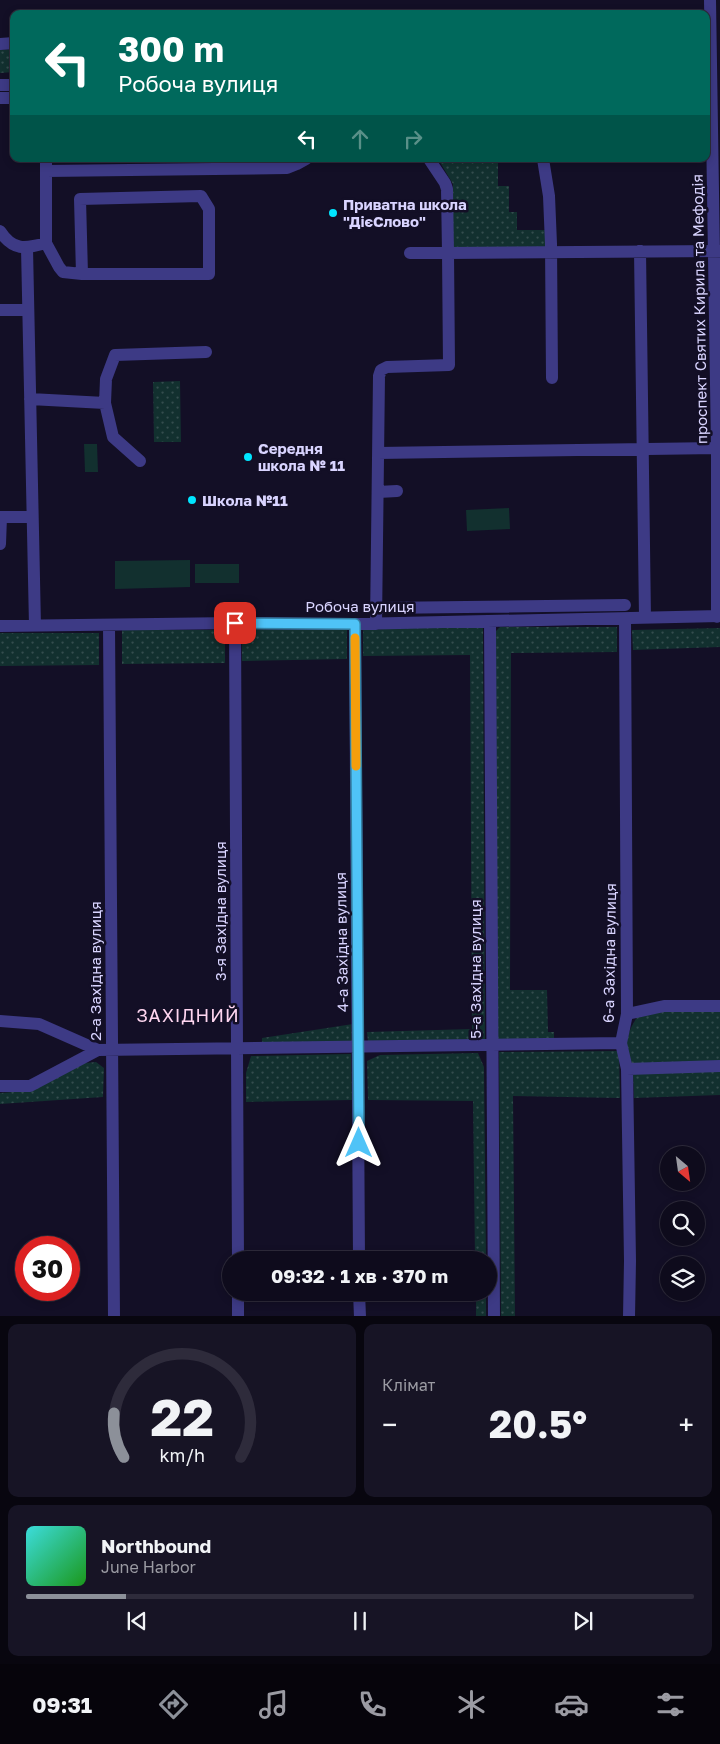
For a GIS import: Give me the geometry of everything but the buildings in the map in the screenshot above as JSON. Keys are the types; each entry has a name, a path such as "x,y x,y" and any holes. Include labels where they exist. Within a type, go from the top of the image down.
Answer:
{"street":[{"name":"проспект Святих Кирила та Мефодія","path":"710,114 717,251 719,617"},
{"path":"82,274 80,199 201,196 209,209 209,274 82,274 63,272 46,243 46,165 287,168 301,162"},
{"path":"376,624 379,376 381,370 387,367 449,365 447,189 431,162"},
{"path":"543,162 549,196 552,378"},
{"path":"0,231 5,238 16,246 26,248 46,243"},
{"path":"26,248 35,626"},
{"path":"640,251 645,618"},
{"path":"410,253 717,251"},
{"path":"0,310 28,310"},
{"path":"140,461 113,437 105,404 106,379 114,355 206,352"},
{"path":"30,399 105,404"},
{"path":"378,453 717,448"},
{"path":"378,492 397,491"},
{"path":"0,544 0,517 32,517"},
{"path":"377,608 625,605"},
{"name":"Робоча вулиця","path":"0,626 235,623 376,624 719,617"},
{"name":"6-а Західна вулиця","path":"626,619 627,1014 621,1043 627,1070 629,1316"},
{"name":"5-а Західна вулиця","path":"490,621 494,1316"},
{"name":"3-я Західна вулиця","path":"235,623 238,1251"},
{"name":"4-а Західна вулиця","path":"355,624 359,1251"},
{"name":"2-а Західна вулиця","path":"109,625 114,1316"},
{"path":"627,1014 664,1006 720,1006"},
{"path":"0,1021 39,1024 98,1050 621,1043"},
{"path":"0,1086 30,1086 98,1050"},
{"path":"627,1070 720,1066"},
{"path":"238,1301 238,1316"},
{"path":"359,1301 360,1316"}],"green space":[{"path":"10,49 10,72 0,73 0,50"},
{"path":"440,162 498,162 498,186 509,186 509,212 517,212 517,230 546,230 546,247 453,247 453,184"},
{"path":"180,381 181,442 154,442 153,382"},
{"path":"84,444 97,444 98,472 85,472"},
{"path":"509,508 510,529 467,531 466,510"},
{"path":"190,560 190,587 115,589 115,561"},
{"path":"195,564 239,564 239,583 195,583"},
{"path":"478,625 483,628 485,1040 368,1041 367,1032 472,1029 470,655 363,656 363,630"},
{"path":"500,627 617,627 617,652 511,653 510,990 547,990 548,1032 554,1032 554,1039 498,1040 495,632"},
{"path":"720,628 720,647 633,650 632,630"},
{"path":"242,629 347,630 347,659 242,661"},
{"path":"122,630 225,630 225,663 122,664"},
{"path":"0,633 99,633 99,665 0,666"},
{"path":"662,1010 720,1011 720,1062 633,1064 627,1052 627,1040 634,1021 638,1016"},
{"path":"353,1024 354,1041 262,1044 262,1038"},
{"path":"619,1051 620,1098 513,1096 515,1316 501,1316 499,1052"},
{"path":"478,1053 484,1067 486,1251 475,1251 473,1101 368,1100 367,1061 380,1055"},
{"path":"351,1054 352,1100 246,1102 246,1073 251,1056"},
{"path":"96,1062 104,1068 103,1097 0,1104 0,1093 26,1091 75,1064"},
{"path":"720,1071 720,1095 634,1098 633,1073"},
{"path":"476,1301 486,1301 486,1316 476,1316"}],"slow traffic":[{"path":"355,638 356,766"}],"place":[{"name":"Приватна школа \"ДієСлово\"","path":"333,213"},
{"name":"Середня школа № 11","path":"248,457"},
{"name":"Школа №11","path":"192,500"}],"district":[{"name":"ЗАХІДНИЙ","path":"188,1015"}],"route":[{"path":"235,623 355,624 359,1143"}]}
